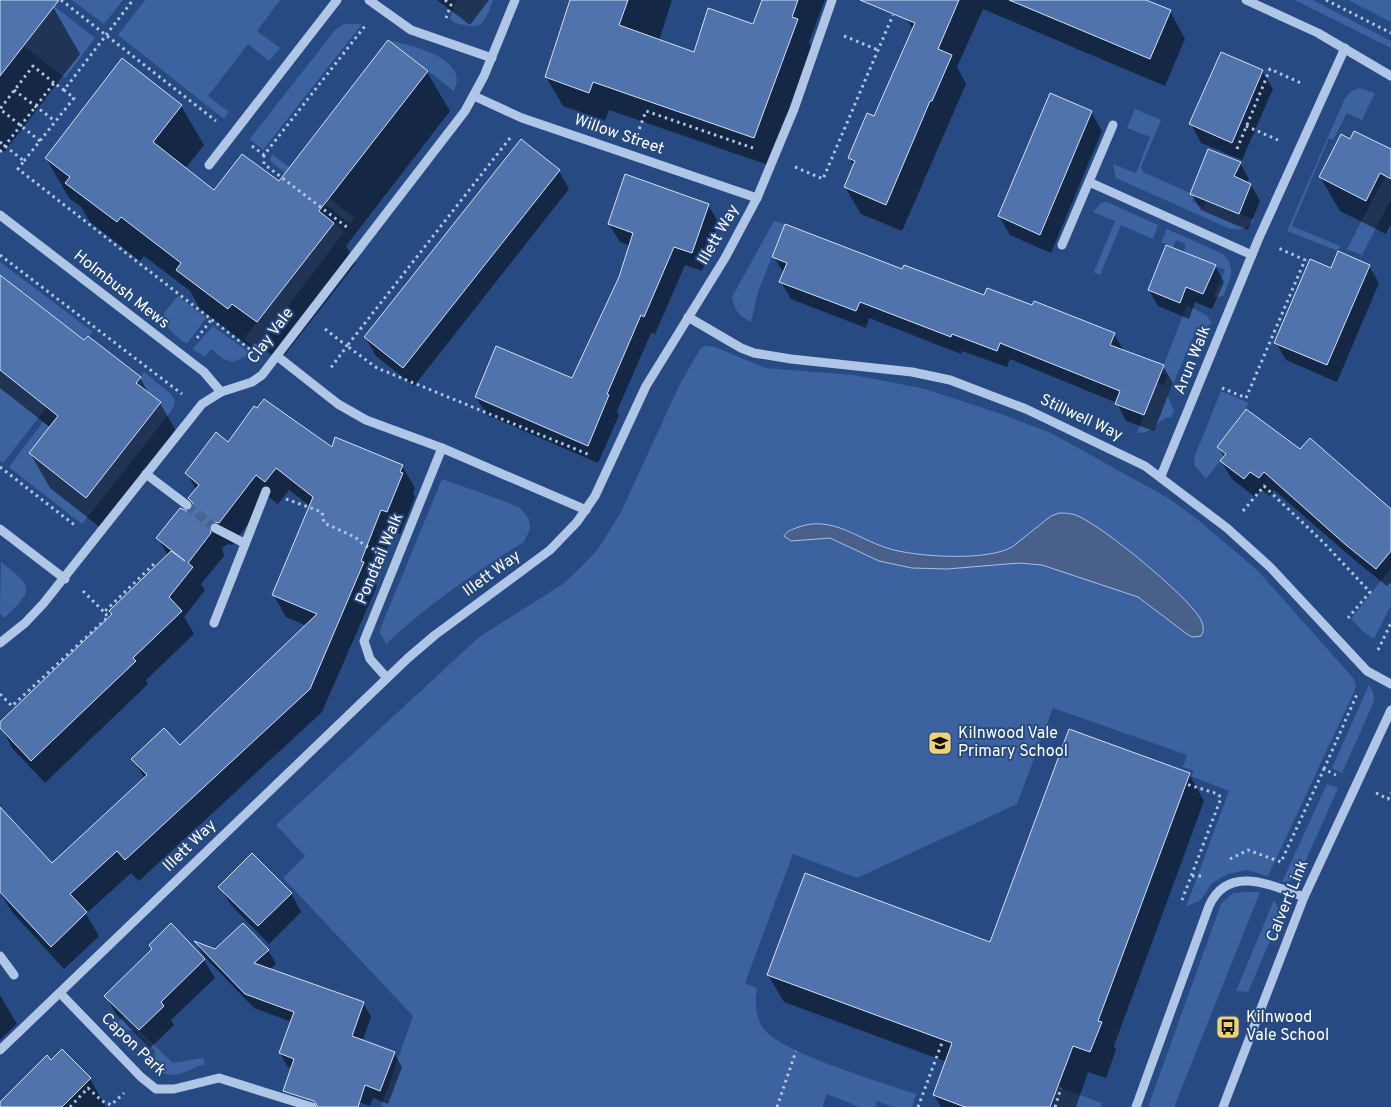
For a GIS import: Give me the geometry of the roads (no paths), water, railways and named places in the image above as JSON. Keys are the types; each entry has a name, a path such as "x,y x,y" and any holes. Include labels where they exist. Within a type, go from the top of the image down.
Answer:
{"street":[{"path":"209,165 337,0"},
{"path":"369,0 412,30 461,49 492,58"},
{"name":"Clay Vale","path":"0,643 33,616 66,577 197,410 221,392 252,382 278,356 306,314 451,130 474,96 492,58 514,0"},
{"name":"Illett Way","path":"0,1050 387,678 435,635 550,550 568,533 586,510 610,464 646,386 724,258 757,198 794,109 832,0"},
{"path":"1246,0 1287,18 1345,48 1391,76"},
{"name":"Arun Walk","path":"1162,476 1258,240 1345,48"},
{"name":"Willow Street","path":"474,96 522,118 757,198"},
{"path":"1062,245 1113,125"},
{"path":"1089,182 1252,255"},
{"name":"Holmbush Mews","path":"0,215 199,368 221,392"},
{"name":"Stillwell Way","path":"688,317 741,348 754,353 822,363 912,372 974,388 1108,446 1162,476 1227,528 1271,568 1367,671 1391,684"},
{"path":"278,356 338,404 366,420 442,448 586,510"},
{"name":"Pondtail Walk","path":"387,678 370,659 364,641 442,448"},
{"path":"146,474 187,505"},
{"path":"214,623 266,491"},
{"path":"215,528 244,543"},
{"path":"0,529 66,577"},
{"name":"Calvert Link","path":"1223,1107 1304,897 1391,711"},
{"path":"1136,1107 1209,906 1217,892 1235,882 1251,881 1304,897"},
{"path":"0,956 14,976"},
{"name":"Capon Park","path":"60,993 140,1077 152,1087 161,1090 214,1078 226,1078 312,1107"}],"tunnel":[{"path":"187,505 215,528"}],"place":[{"name":"Kilnwood Vale Primary School","path":"940,743"},
{"name":"Kilnwood Vale School","path":"1228,1027"}]}
